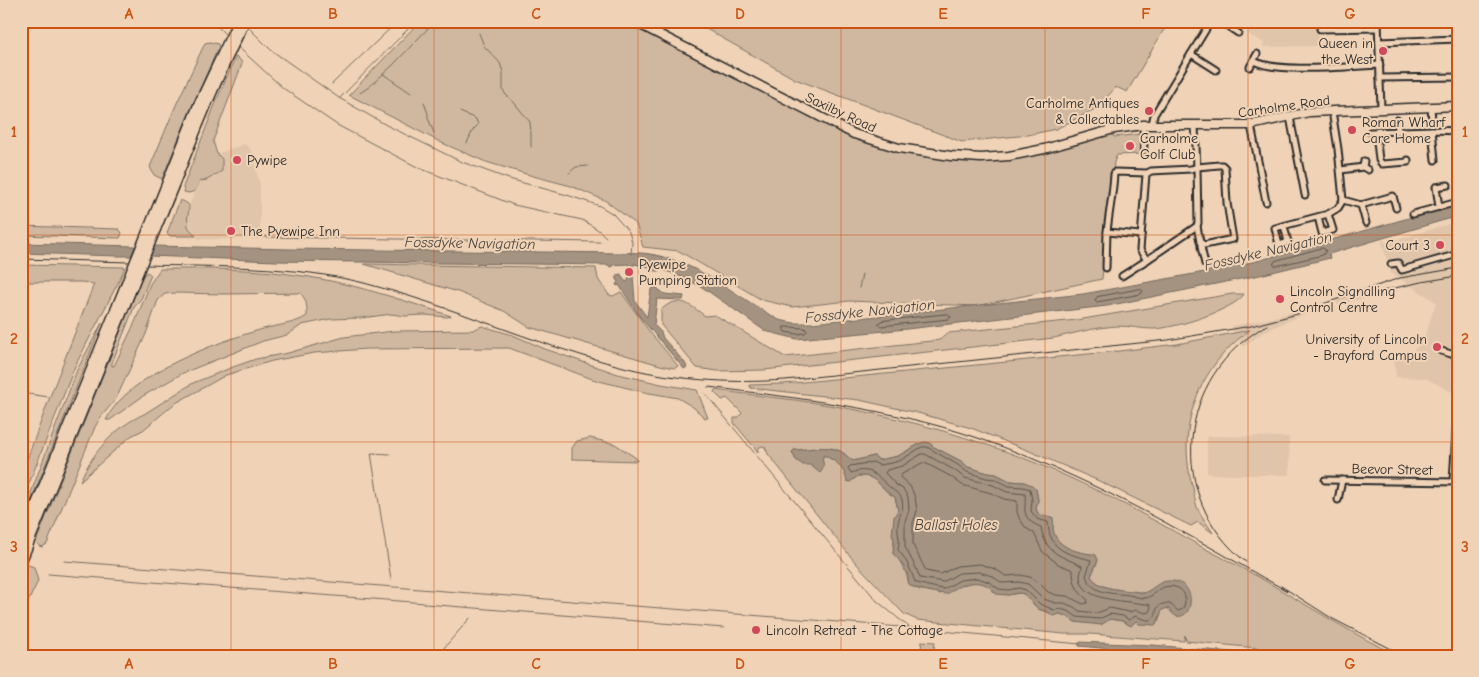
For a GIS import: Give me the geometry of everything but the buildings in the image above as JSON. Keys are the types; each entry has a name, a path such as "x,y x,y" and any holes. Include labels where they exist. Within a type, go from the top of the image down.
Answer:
{"highway":[{"path":"225,54 238,21"},
{"path":"21,562 199,104 245,21"},
{"path":"21,542 130,284"}],"main road":[{"name":"Saxilby Road","path":"633,21 841,128 868,139 899,148 968,157 1009,156 1114,129"},
{"name":"Carholme Road","path":"1114,129 1152,124 1195,126 1252,125 1310,112 1458,106"}],"street":[{"path":"1152,124 1153,118 1211,21"},
{"path":"1220,21 1238,33"},
{"path":"1378,21 1381,109"},
{"path":"1320,29 1378,28"},
{"path":"1379,42 1458,40"},
{"path":"1191,54 1216,70"},
{"path":"1250,67 1257,54"},
{"path":"1254,61 1262,65 1304,68 1380,65"},
{"path":"1380,78 1458,76"},
{"path":"1431,107 1432,121"},
{"path":"1284,226 1328,214 1338,208 1343,200 1341,170 1332,111"},
{"path":"1290,117 1305,195"},
{"path":"1397,120 1398,130"},
{"path":"1143,125 1144,151"},
{"path":"1252,125 1266,202"},
{"path":"1195,126 1198,223 1196,226 1205,264"},
{"path":"1370,132 1398,130 1458,131"},
{"path":"1432,130 1435,160"},
{"path":"1378,131 1376,133 1378,160 1382,164 1408,162 1408,160"},
{"path":"1106,268 1107,232 1114,174 1118,172 1148,173 1151,171 1222,165 1225,168 1227,203 1233,239 1201,244"},
{"path":"1341,170 1365,166"},
{"path":"1147,260 1140,250 1146,177 1148,173"},
{"path":"1439,207 1436,187 1448,185"},
{"path":"1391,189 1396,208"},
{"path":"1343,200 1361,205 1393,196"},
{"path":"1413,214 1458,202"},
{"path":"1361,205 1366,223"},
{"path":"1318,217 1322,233 1333,230 1328,214"},
{"path":"1122,276 1196,226"},
{"path":"1107,232 1141,235"},
{"path":"1391,264 1398,263 1402,270 1458,254"},
{"path":"1441,351 1458,356"},
{"path":"1455,481 1458,400"},
{"name":"Beevor Street","path":"1325,480 1455,481"},
{"path":"1338,500 1342,480"}],"shaded area":[{"name":"Carholme Golf Club","path":"420,21 634,21 696,57 760,90 875,144 990,160 1111,133 1114,137 1141,134 1142,154 1117,155 1114,162 1102,279 977,306 849,301 792,307 762,300 679,251 643,247 636,224 606,201 571,186 486,162 442,143 349,95"},
{"path":"692,21 1169,21 1127,92 1116,87 1097,108 1056,129 1028,135 962,142 795,79"},
{"path":"1255,21 1315,21 1318,31 1318,46 1263,47 1264,43 1248,34"},
{"path":"210,42 219,46 162,179 154,175 150,167 205,43"},
{"path":"236,56 242,64 213,141 217,154 222,159 222,171 207,180 200,181 195,191 184,192 183,187"},
{"path":"244,144 250,148 260,185 260,239 198,239 188,227 188,216 189,205 200,181 217,154"},
{"path":"180,200 188,205 188,227 196,236 170,236 167,233"},
{"path":"1458,221 1458,395 1425,378 1396,377 1393,352 1411,352 1423,342 1436,302 1391,273 1381,239 1386,243"},
{"path":"21,226 119,229 122,233 120,238 21,235"},
{"path":"364,264 596,268 598,279 609,295 613,296 621,292 649,331 678,366 675,368 660,365 529,327 504,311 458,292"},
{"path":"21,265 125,267 75,366 21,504 21,483 26,462 94,284 82,282 21,282"},
{"path":"160,269 241,270 310,277 371,291 451,316 404,316 392,314 331,319 302,325 287,335 263,341 183,373 143,396 110,420 106,420 117,403 133,388 175,362 222,342 263,329 292,323 307,316 307,306 300,293 165,294 158,300 146,334 116,399 95,427 47,544 42,547 39,546 36,542 143,275 147,272 151,275 141,299 135,305 112,366 114,366 136,320 150,284"},
{"path":"1372,286 1376,295 1337,305 1336,299"},
{"path":"1232,294 1244,294 1229,306 1202,318 1162,328 1110,327 1054,338 764,370 718,371 697,368 661,325 661,310 673,302 683,302 705,316 715,315 785,357 940,340 948,333 1077,320"},
{"path":"1314,306 1315,311 1265,331 1243,347 1239,339 1249,331 1233,334 1232,326"},
{"path":"102,323 21,526 21,511 30,495 77,370"},
{"path":"482,326 513,335 545,349 618,374 697,390 708,418 705,418 693,407 678,398 595,380 509,348 366,349 314,353 272,361 226,375 174,404 143,430 131,436 80,481 98,451 123,426 193,383 233,367 256,359 288,353 344,337 394,331 473,330"},
{"path":"1250,330 1217,361 1205,380 1196,400 1190,421 1187,443 1188,465 1195,500 1197,507 1213,533 1198,522 1191,526 1099,481 971,428 918,413 859,400 751,388 749,385 783,384 1119,351 1177,344"},
{"path":"715,390 797,400 876,414 935,429 1023,458 1051,469 1127,506 1261,578 1352,632 1397,656 1338,656 1186,641 1185,635 1184,641 1090,634 1064,634 917,620 904,614 855,562 768,454 765,447 758,448 758,452 734,423 734,418 738,418 742,413 727,398 722,400 714,392","holes":["921,443 930,443 968,467 996,474 1010,481 1024,482 1036,489 1038,500 1036,509 1039,515 1053,517 1055,535 1062,544 1074,551 1092,554 1098,561 1091,576 1101,585 1144,593 1160,584 1168,582 1180,583 1172,613 1166,608 1162,610 1158,621 1136,621 1131,626 1122,621 1110,619 1088,623 1075,622 1060,614 1056,615 1038,609 1024,594 1008,595 994,592 983,583 968,583 940,594 934,591 920,590 909,584 906,573 893,548 894,520 898,510 895,497 871,478 858,476 850,482 838,463 824,455 823,463 796,460 792,452 794,450 829,448 840,451 853,461 874,456 879,460 898,456"]},
{"path":"1207,436 1289,437 1290,475 1226,475 1207,473"},
{"path":"590,438 615,444 636,458 637,461 572,459 572,448 577,441"},
{"path":"28,565 34,567 38,581 21,617 21,578"},
{"path":"922,641 935,642 933,656 920,656"}],"water":[{"path":"1458,204 1458,216 1329,254 1330,258 1260,275 1107,306 907,329 797,339 765,331 702,287 675,274 660,269 655,271 655,268 634,264 633,266 628,264 612,265 610,267 609,265 276,261 149,256 153,246 645,253 686,265 705,274 779,320 794,323 812,323 1083,294 1210,271 1257,261"},
{"path":"21,243 135,246 131,256 118,256 21,253"},
{"path":"621,274 626,282 629,276 633,276 635,301 647,317 651,289 653,287 657,287 665,294 684,296 683,300 657,299 654,325 687,367 684,369 640,317 619,285 617,286 616,275"},
{"name":"Ballast Holes","path":"925,442 961,461 968,467 996,474 1010,481 1024,482 1032,485 1036,489 1038,500 1036,509 1039,515 1052,517 1053,529 1057,539 1066,547 1096,555 1098,560 1091,576 1101,585 1144,593 1165,581 1178,582 1185,586 1189,593 1190,607 1187,612 1182,616 1176,616 1168,608 1162,610 1155,625 1139,624 1136,621 1131,626 1122,621 1110,619 1101,625 1075,622 1060,614 1053,616 1048,612 1038,609 1024,594 996,594 991,588 980,583 962,585 947,594 915,588 909,584 906,570 893,554 894,540 892,534 894,517 898,510 895,497 875,480 865,476 858,476 850,482 847,481 839,465 824,455 822,459 823,468 820,473 810,465 803,465 796,460 792,452 794,450 829,448 840,451 853,461 874,456 879,460 898,456"},
{"path":"1079,642 1153,645 1275,656 1108,649 1079,646"}],"waterway":[{"path":"212,21 227,36"},
{"path":"332,84 398,21"},
{"path":"340,98 416,21"},
{"path":"360,93 393,65 435,21"},
{"path":"246,25 271,50 339,98 388,126 462,162 509,179 600,206 613,214 629,232 632,242 631,254"},
{"path":"479,33 484,46 500,63 503,72 503,90 530,122 531,147"},
{"path":"237,46 283,88 337,125 419,168 514,205 582,220 606,237"},
{"path":"383,74 411,93"},
{"path":"424,102 434,133"},
{"path":"460,112 476,119 478,125 473,130 467,143"},
{"path":"569,173 576,167 588,166"},
{"name":"Fossdyke Navigation","path":"263,237 600,242"},
{"path":"859,288 862,274"},
{"path":"704,392 877,601 910,628"},
{"path":"21,393 49,397"},
{"path":"390,454 371,453 391,579"},
{"path":"64,561 927,629"},
{"path":"48,574 425,603"},
{"path":"425,604 724,628"},
{"path":"437,656 470,618"},
{"path":"931,630 1080,644"}],"railway":[{"path":"21,259 129,262"},
{"path":"145,265 255,268 337,277 428,302 552,346 616,365 658,374 721,381 785,380 1168,340 1251,326 1305,312"},
{"path":"1299,312 1400,278 1458,268"},
{"path":"1382,291 1458,276"},
{"path":"1246,562 1220,535 1202,505 1193,472 1192,438 1199,405 1214,374 1237,347 1267,325"},
{"path":"708,387 876,411 909,418 975,437 1057,469 1110,494 1201,542 1287,591"},
{"path":"1281,586 1333,619 1405,656"}],"place":[{"name":"Queen in the West","path":"1383,51"},
{"name":"Carholme Antiques & Collectables","path":"1149,111"},
{"name":"Roman Wharf Care Home","path":"1352,130"},
{"name":"Carholme Golf Club","path":"1130,146"},
{"name":"Pywipe","path":"237,160"},
{"name":"The Pyewipe Inn","path":"231,231"},
{"name":"Court 3","path":"1440,245"},
{"name":"Pyewipe Pumping Station","path":"629,272"},
{"name":"Lincoln Signalling Control Centre","path":"1280,299"},
{"name":"University of Lincoln - Brayford Campus","path":"1437,347"},
{"name":"Lincoln Retreat - The Cottage","path":"756,630"}]}
